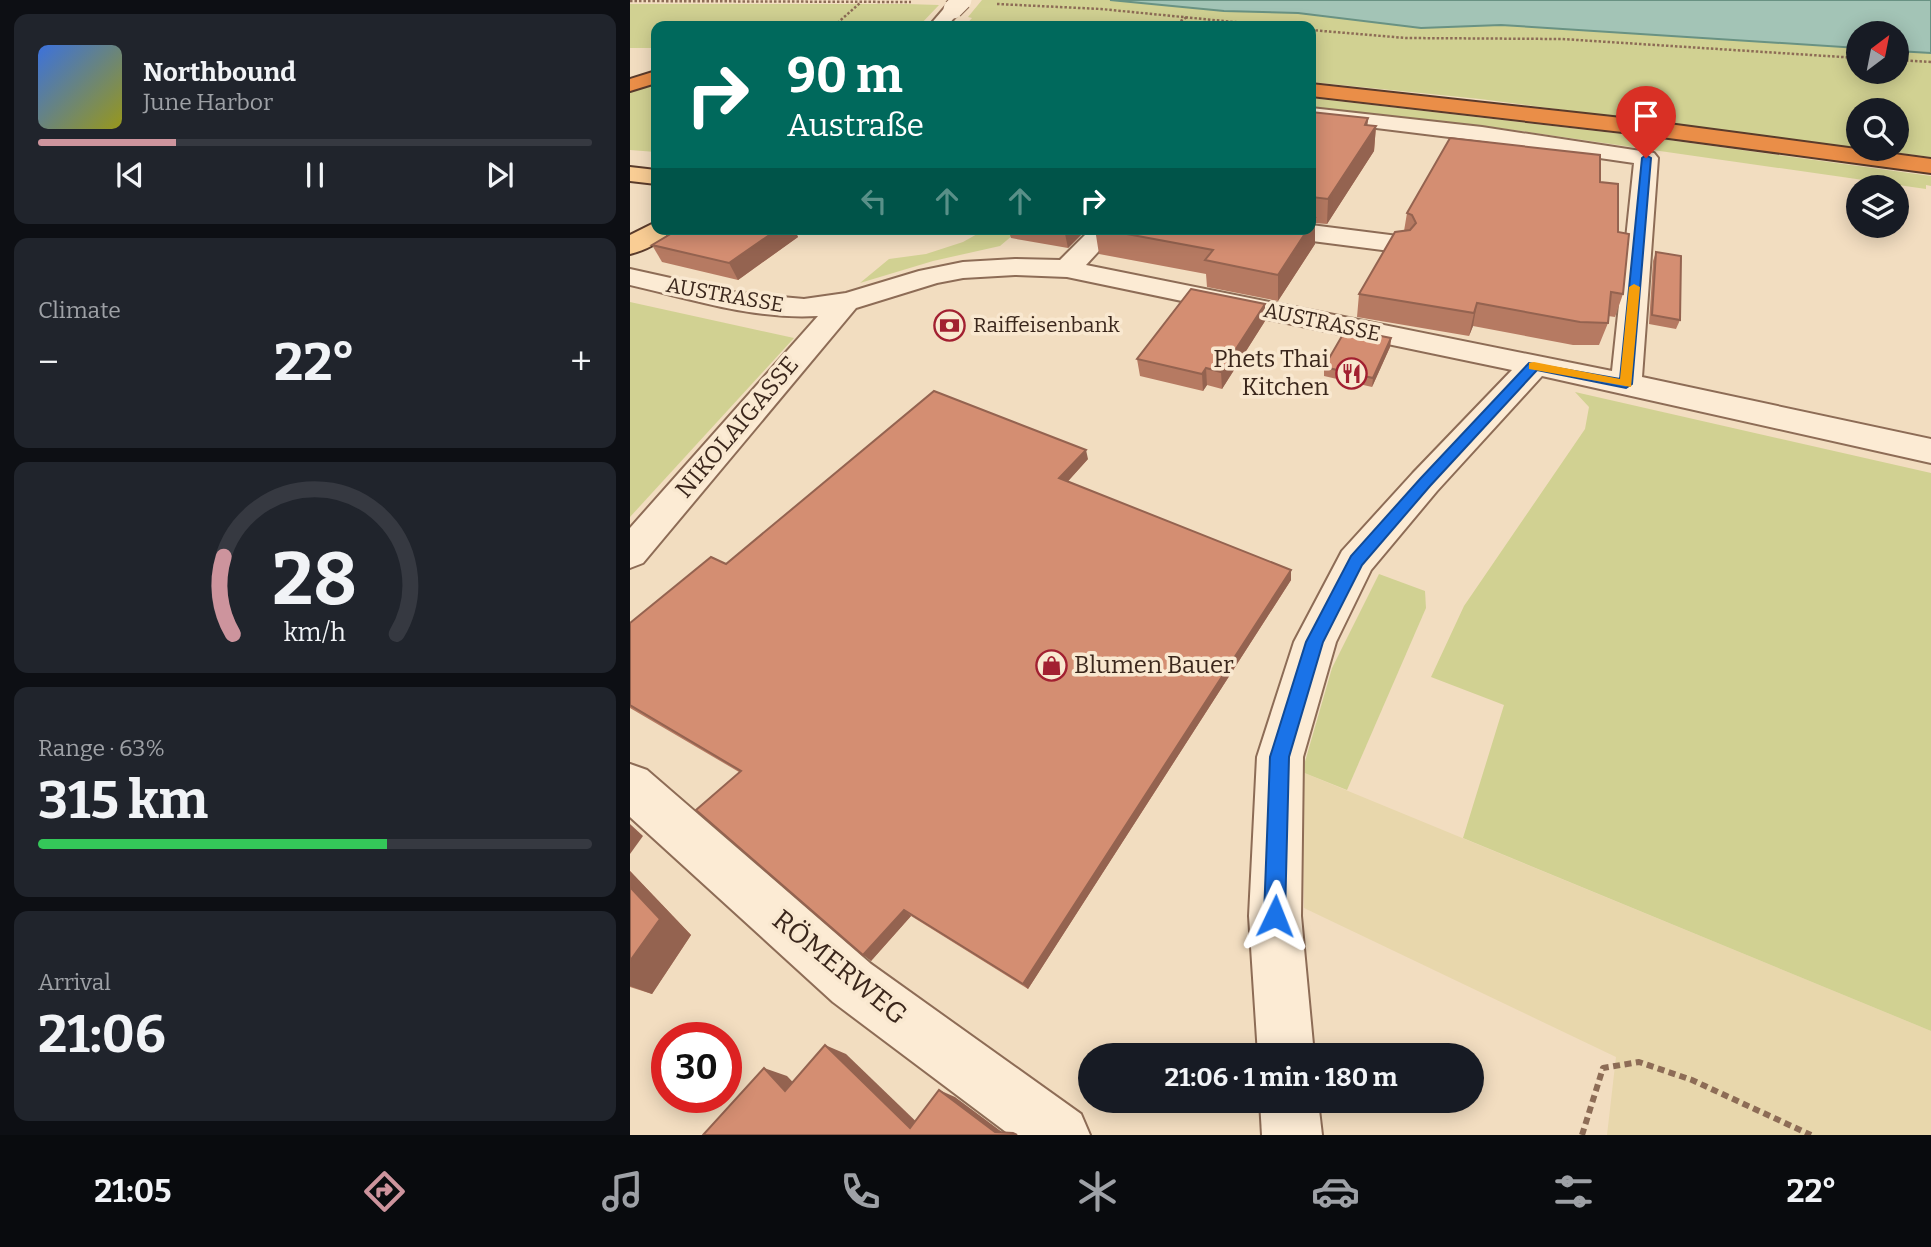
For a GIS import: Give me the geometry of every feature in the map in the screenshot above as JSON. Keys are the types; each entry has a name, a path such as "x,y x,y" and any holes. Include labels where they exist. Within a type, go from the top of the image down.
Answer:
{"highway":[{"path":"630,85 651,79"},
{"path":"1316,91 1554,117 1931,166"}],"main road":[{"path":"630,247 651,234"}],"street":[{"path":"943,21 958,5"},
{"path":"1316,115 1482,134 1646,158 1626,384"},
{"path":"1316,233 1398,244"},
{"path":"1068,269 1100,235"},
{"name":"AUSTRASSE","path":"630,276 767,307 806,308 845,303 931,277 979,268 1025,266 1068,269 1626,384 1931,452"},
{"name":"NIKOLAIGASSE","path":"630,552 845,303"},
{"path":"1285,1043 1275,916 1280,757 1315,642 1356,561 1425,482 1534,366"},
{"name":"RÖMERWEG","path":"630,786 852,983 1060,1135"},
{"path":"1291,1113 1292,1135"}],"path":[{"path":"630,1 920,2"},
{"path":"840,21 861,2"},
{"path":"989,4 1232,21"},
{"path":"1180,21 1188,16"},
{"path":"1316,30 1406,38 1562,39 1846,57"},
{"path":"1909,61 1931,62"},
{"path":"1582,1135 1603,1068 1639,1062 1692,1080 1811,1135"}],"shaded area":[{"path":"1110,0 1931,0 1931,53 1909,52 1909,21 1846,21 1846,47 1501,25 1421,28 1298,13 1224,11"},
{"path":"1302,772 1931,1031 1931,1135 1607,1135 1616,1057 1304,908"}],"green space":[{"path":"982,0 1116,0 1224,11 1298,13 1421,28 1501,25 1846,47 1846,84 1909,84 1909,52 1931,53 1931,157 1909,154 1909,98 1846,98 1846,146 1480,99 1316,83 1316,21 969,21 972,18 968,17"},
{"path":"630,4 939,5 924,21 651,21 651,48 630,48"},
{"path":"651,83 651,152 630,150 630,90"},
{"path":"1316,99 1631,135 1931,176 1931,186 1926,185 1926,189 1909,187 1909,175 1846,175 1846,178 1485,126 1316,108"},
{"path":"975,235 1013,235 1000,246 933,261 860,283 889,259 926,254"},
{"path":"630,302 794,338 630,517"},
{"path":"1575,392 1931,473 1931,1031 1463,838 1504,705 1431,677 1464,606 1585,429 1589,407"},
{"path":"1379,574 1425,591 1426,608 1347,790 1302,772 1332,668"}],"building":[{"path":"1316,113 1368,118 1365,125 1376,126 1328,199 1316,198"},
{"path":"1450,138 1600,155 1600,182 1618,184 1618,232 1629,234 1623,294 1611,292 1608,323 1580,322 1477,303 1474,313 1359,294 1395,232 1410,230 1416,223 1412,215 1407,213"},
{"path":"669,235 769,235 729,263 652,245"},
{"path":"1132,235 1304,235 1278,275 1205,260 1213,250"},
{"path":"1656,252 1681,256 1680,320 1652,315"},
{"path":"1191,289 1265,304 1221,372 1206,368 1202,374 1137,359"},
{"path":"1346,329 1391,338 1373,378 1324,367"},
{"path":"934,391 1086,450 1059,478 1291,570 1023,984 904,910 863,955 696,810 741,771 630,705 630,623 711,557 726,564"},
{"path":"630,887 660,919 630,961"},
{"path":"825,1045 910,1128 939,1090 995,1132 1017,1135 703,1135 723,1113 742,1113 742,1092 764,1068 785,1091"}],"slow traffic":[{"path":"1534,366 1626,384 1634,287"}],"place":[{"name":"Raiffeisenbank","path":"950,325"},
{"name":"Phets Thai Kitchen","path":"1352,373"},
{"name":"Blumen Bauer","path":"1051,665"}],"route":[{"path":"1275,916 1280,757 1315,642 1356,561 1425,482 1534,366 1626,384 1646,158"}]}
